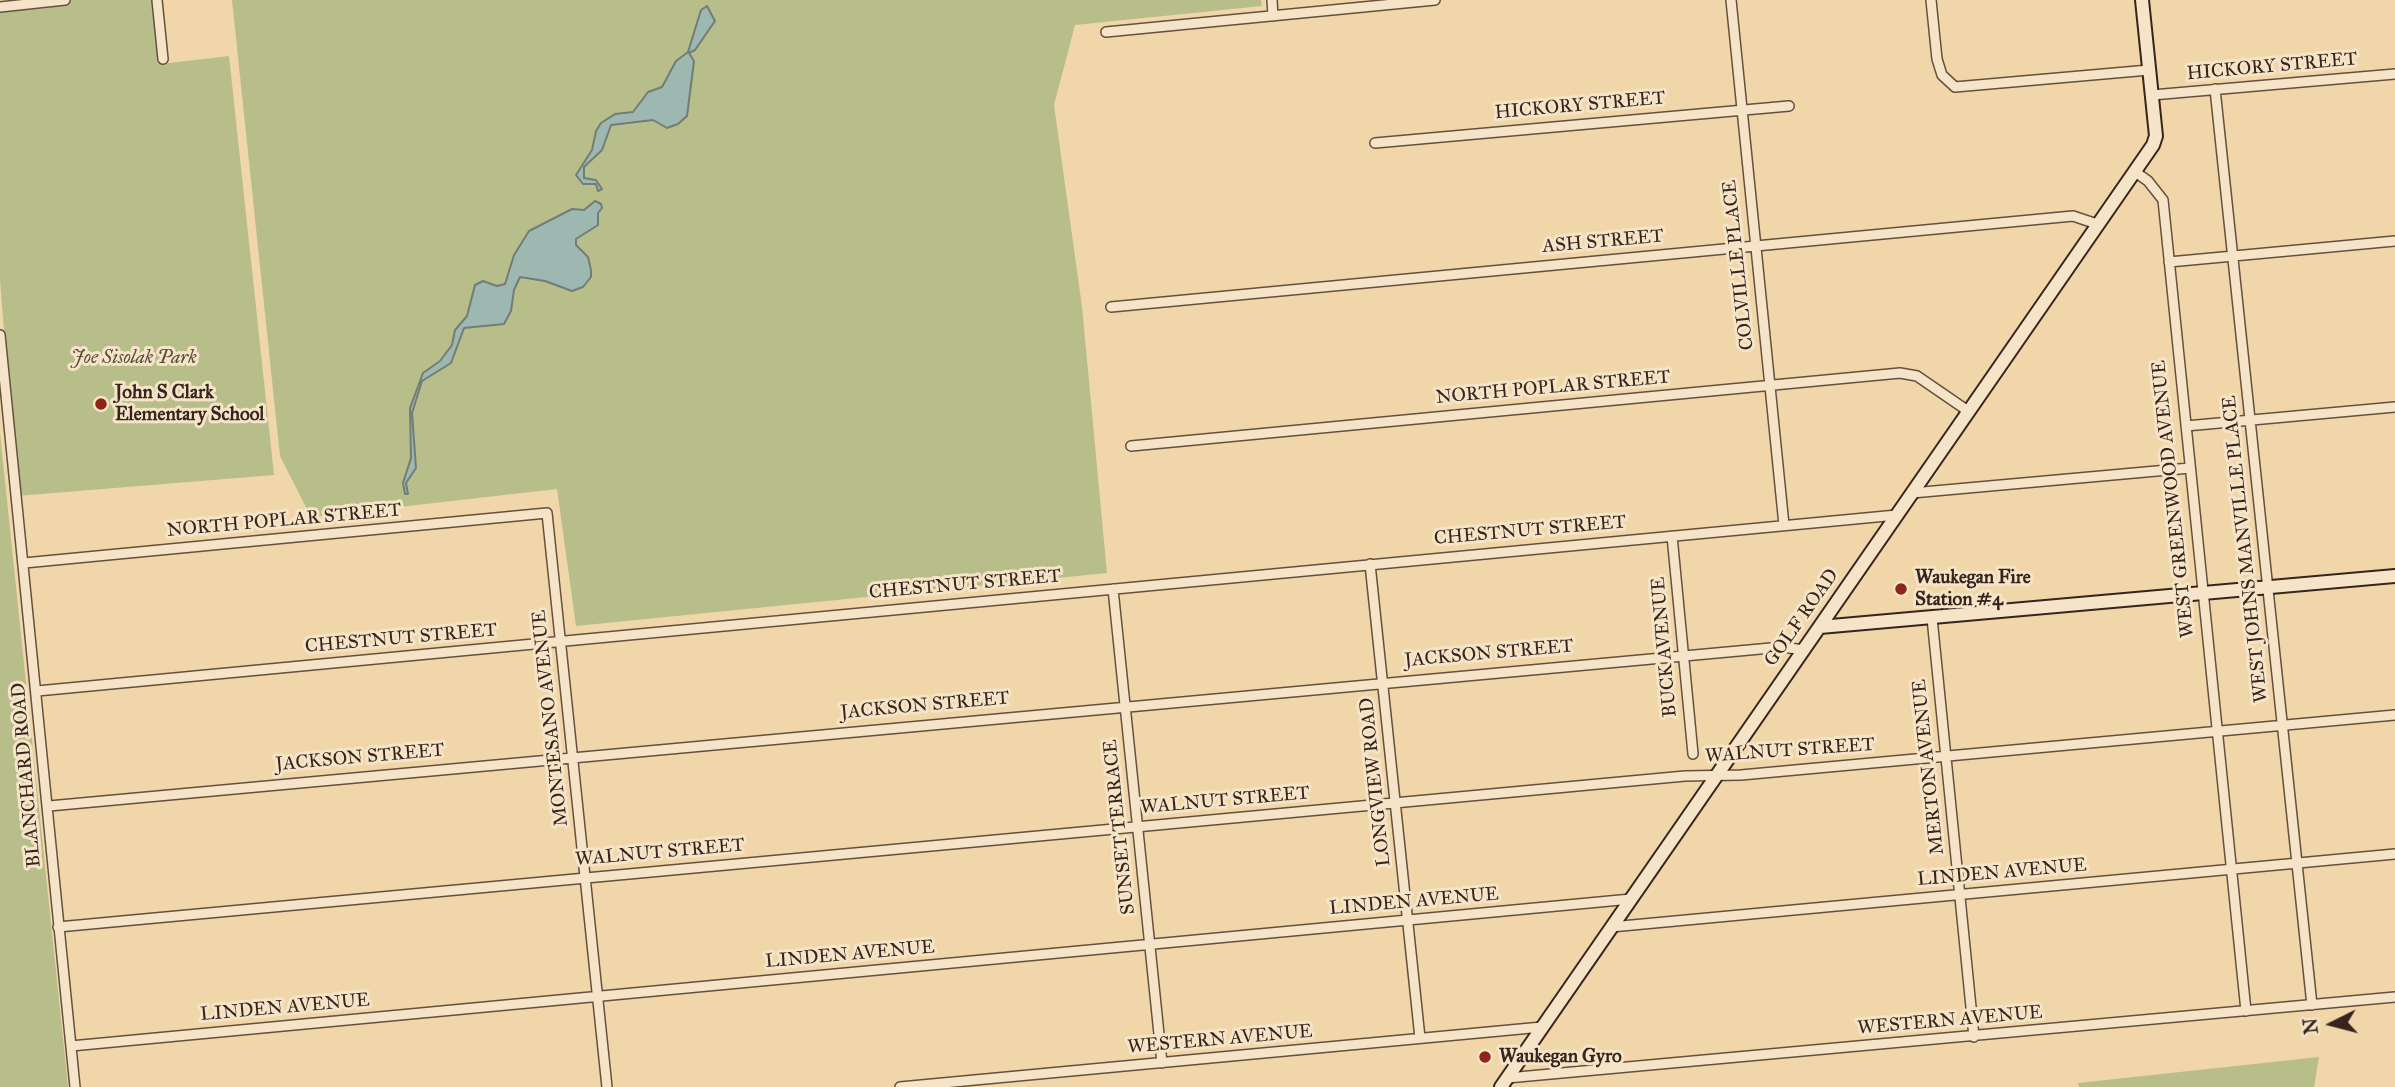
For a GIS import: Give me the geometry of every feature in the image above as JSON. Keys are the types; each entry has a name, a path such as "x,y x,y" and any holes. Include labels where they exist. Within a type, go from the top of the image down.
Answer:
{"street":[{"path":"0,7 65,0"},
{"path":"157,0 163,59"},
{"path":"1272,0 1273,16"},
{"path":"1106,32 1434,0"},
{"name":"COLVILLE PLACE","path":"1731,0 1784,525"},
{"path":"1931,0 1937,59 1942,75 1955,87 2149,70"},
{"path":"2134,171 2153,145 2156,136 2142,0"},
{"name":"HICKORY STREET","path":"2152,95 2395,75"},
{"name":"WEST JOHNS MANVILLE PLACE","path":"2215,89 2312,1005"},
{"name":"HICKORY STREET","path":"1375,143 1789,106"},
{"name":"GOLF ROAD","path":"1504,1082 2134,171"},
{"name":"WEST GREENWOOD AVENUE","path":"2134,171 2148,181 2163,200 2246,1012"},
{"name":"ASH STREET","path":"1111,307 2073,216 2097,224"},
{"path":"2169,262 2395,241"},
{"name":"BLANCHARD ROAD","path":"0,335 75,1087"},
{"name":"NORTH POPLAR STREET","path":"1131,446 1900,373 1916,376 1968,411"},
{"path":"2186,426 2395,407"},
{"path":"1912,493 2190,468"},
{"name":"NORTH POPLAR STREET","path":"24,563 547,513"},
{"name":"MONTESANO AVENUE","path":"547,513 607,1087"},
{"name":"CHESTNUT STREET","path":"37,691 1897,515"},
{"name":"BUCK AVENUE","path":"1672,536 1693,754"},
{"name":"LONGVIEW ROAD","path":"1370,564 1420,1038"},
{"path":"1819,627 2395,576"},
{"name":"SUNSET TERRACE","path":"1113,589 1162,1063"},
{"name":"MERTON AVENUE","path":"1932,618 1974,1037"},
{"name":"JACKSON STREET","path":"49,806 1782,647 1804,650"},
{"name":"WALNUT STREET","path":"58,927 1395,803 2395,715"},
{"name":"LINDEN AVENUE","path":"1611,928 2395,854"},
{"name":"LINDEN AVENUE","path":"71,1046 1631,899"},
{"name":"WESTERN AVENUE","path":"1504,1082 2395,997"},
{"name":"WESTERN AVENUE","path":"900,1087 1542,1027"}],"green space":[{"name":"Joe Sisolak Park","path":"72,0 154,0 161,64 229,56 274,475 17,496 0,280 0,12 48,8"},
{"path":"232,0 1261,0 1262,6 1075,25 1054,105 1082,307 1107,573 576,626 557,489 311,517 280,456"},
{"path":"0,433 68,1087 0,1087"},
{"path":"2319,1057 2314,1087 2079,1087 2078,1083"}],"water":[{"path":"707,6 715,21 695,50 689,53 694,61 687,116 678,124 667,128 653,120 611,125 602,150 584,167 584,178 596,180 602,189 598,191 596,184 583,184 576,175 592,150 596,131 601,123 615,114 633,112 648,92 662,87 676,61 688,52 701,10"},
{"path":"595,201 601,204 602,208 598,213 598,225 576,239 576,245 588,257 591,270 591,277 583,287 572,291 545,281 520,277 514,290 511,311 504,324 464,328 451,363 422,381 412,413 416,468 406,483 408,494 405,494 403,483 411,458 410,408 423,373 440,361 452,345 455,330 467,316 475,285 483,281 497,286 505,284 514,255 529,231 572,209 584,210"}],"place":[{"name":"John S Clark Elementary School","path":"101,404"},
{"name":"Waukegan Fire Station #4","path":"1901,589"},
{"name":"Waukegan Gyro","path":"1485,1057"}]}
